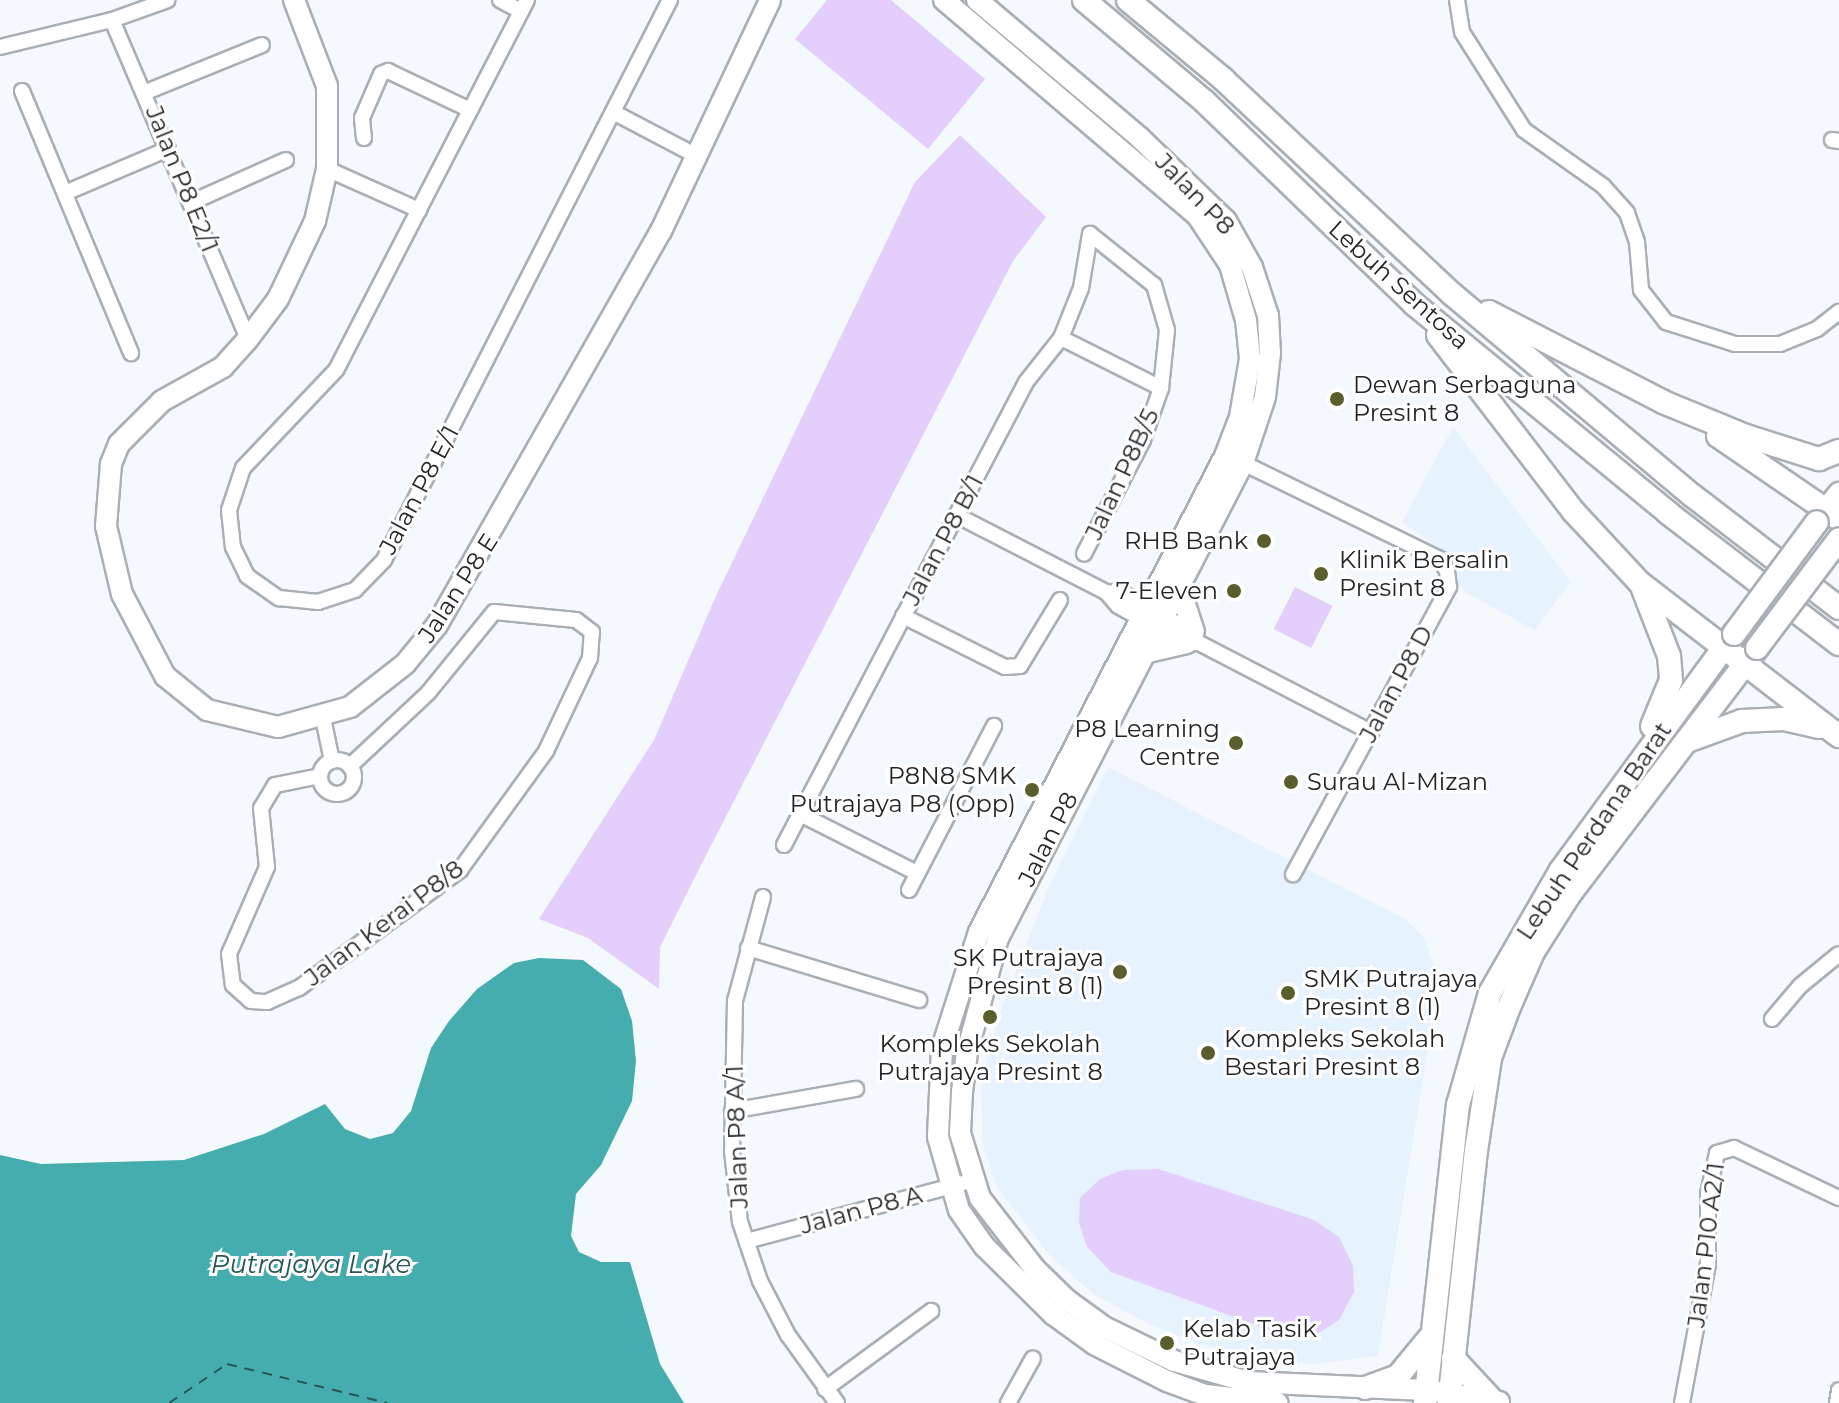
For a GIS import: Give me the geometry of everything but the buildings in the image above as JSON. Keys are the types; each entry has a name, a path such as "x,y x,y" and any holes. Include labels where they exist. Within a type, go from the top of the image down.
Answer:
{"main road":[{"name":"Lebuh Sentosa","path":"1084,0 1204,101 1414,304 1668,513 1839,644"},
{"name":"Lebuh Sentosa","path":"1128,0 1223,79 1452,294 1693,496 1839,608"},
{"path":"1452,294 1663,402 1785,451 1819,459 1839,451"},
{"path":"1414,304 1574,512 1640,583 1728,642 1743,667 1834,732"},
{"path":"1663,402 1830,511"},
{"name":"Lebuh Perdana Barat","path":"1425,1396 1449,1164 1469,1053 1490,993 1519,937 1616,789 1830,511"},
{"name":"Lebuh Perdana Barat","path":"1449,1398 1490,1058 1533,952 1569,895 1839,539"},
{"path":"1616,789 1662,709 1671,680 1665,644 1640,583"},
{"path":"1685,743 1742,721 1784,719 1834,732"},
{"path":"1365,1388 1398,1376 1430,1336"},
{"path":"1453,1358 1498,1402"}],"street":[{"path":"0,47 112,20 168,0"},
{"name":"Jalan P8 E","path":"294,0 327,86 327,169 315,221 297,265 248,339 223,367 162,401 119,444 107,493 111,554 143,642 184,694 207,710 249,724 289,727 323,718 377,687 405,664 437,625 632,285 770,0"},
{"path":"500,0 524,6"},
{"name":"Jalan P8 E/1","path":"524,6 336,370 243,468 229,510 233,547 247,576 279,598 318,602 355,590 384,560 670,0"},
{"name":"Jalan P8","path":"944,0 1197,215 1230,265 1246,320 1250,359 1240,417 975,942 942,1048 936,1093 938,1137 959,1210 984,1246 1054,1315 1094,1344 1205,1395 1278,1403"},
{"name":"Jalan P8","path":"977,0 1139,137 1241,241 1268,316 1270,353 1265,397 1243,463 998,938 967,1052 962,1092 960,1133 975,1180 996,1221 1035,1269 1104,1327 1210,1374 1248,1382 1365,1388 1498,1402"},
{"path":"1457,0 1462,32 1524,130 1603,186 1627,213 1637,242 1641,290 1666,322 1735,344 1780,344 1817,329 1839,312"},
{"name":"Jalan P8 E2/1","path":"112,20 146,92 248,339"},
{"path":"146,92 262,45"},
{"path":"364,138 362,118 381,74 388,71 470,110"},
{"path":"22,91 131,353"},
{"path":"613,112 695,155"},
{"path":"65,193 168,149"},
{"path":"192,202 286,160"},
{"path":"327,169 419,210"},
{"name":"Jalan P8 B/1","path":"784,845 1026,382 1061,338 1081,288 1090,234"},
{"name":"Jalan P8B/5","path":"1084,554 1143,440 1161,388 1167,330 1154,285 1090,234"},
{"path":"1061,338 1161,388"},
{"name":"Jalan P8 D","path":"1243,463 1440,559 1447,571 1449,587 1293,874"},
{"path":"956,515 1106,592 1118,606 1141,611 1371,732"},
{"path":"1179,586 1194,639"},
{"path":"903,616 1005,667 1020,666 1060,600"},
{"name":"Jalan Kerai P8/8","path":"320,776 275,785 261,808 267,867 229,954 233,985 251,1001 267,1002 299,988 460,870 546,751 590,658 592,632 576,620 494,612 428,693 350,766"},
{"path":"1144,653 1194,639"},
{"path":"323,718 332,761"},
{"path":"909,890 994,726"},
{"path":"332,761 350,766 354,778 343,793 325,789 320,776 332,761"},
{"path":"800,814 917,873"},
{"name":"Jalan P8 A/1","path":"763,897 735,1001 732,1151 747,1241 788,1335 837,1403"},
{"path":"748,948 919,1000"},
{"path":"1772,1019 1800,986 1839,954"},
{"path":"732,1111 856,1089"},
{"name":"Jalan P10 A2/1","path":"1682,1403 1708,1264 1713,1159 1723,1148 1734,1148 1839,1198"},
{"name":"Jalan P8 A","path":"747,1241 975,1180"},
{"path":"825,1389 931,1311"},
{"path":"1008,1403 1033,1358"},
{"path":"1837,1403 1839,1390"}],"shaded area":[{"path":"827,0 891,0 985,79 928,149 795,39"},
{"path":"960,135 1046,217 1013,261 704,859 660,947 659,989 588,938 539,919 654,740 715,598 915,182"},
{"path":"1453,427 1571,582 1535,630 1468,594 1457,583 1448,554 1402,522"},
{"path":"1295,587 1332,606 1311,648 1274,629"},
{"name":"Kompleks Sekolah Bestari Presint 8","path":"1108,767 1405,919 1425,939 1433,965 1435,1004 1378,1356 1312,1364 1265,1359 1199,1344 1147,1323 1095,1295 1052,1258 998,1189 983,1146 981,1086 997,1020 1049,886"},
{"path":"1158,1169 1314,1220 1339,1237 1353,1266 1354,1292 1339,1320 1319,1333 1284,1335 1111,1272 1087,1247 1079,1222 1080,1198 1100,1179 1123,1170"}],"water":[{"name":"Putrajaya Lake","path":"539,958 583,960 621,989 632,1021 636,1061 632,1101 601,1165 576,1194 571,1236 579,1252 601,1262 630,1262 660,1364 684,1403 0,1403 0,1155 41,1164 184,1160 264,1134 325,1104 345,1129 370,1139 393,1133 411,1111 431,1048 449,1021 477,989 514,963"}],"ferry route":[{"path":"169,1403 227,1364 387,1403"}],"place":[{"name":"Dewan Serbaguna Presint 8","path":"1337,399"},
{"name":"RHB Bank","path":"1264,541"},
{"name":"Klinik Bersalin Presint 8","path":"1321,574"},
{"name":"7-Eleven","path":"1234,591"},
{"name":"P8 Learning Centre","path":"1236,743"},
{"name":"Surau Al-Mizan","path":"1291,782"},
{"name":"P8N8 SMK Putrajaya P8 (Opp)","path":"1032,790"},
{"name":"SK Putrajaya Presint 8 (1)","path":"1120,972"},
{"name":"SMK Putrajaya Presint 8 (1)","path":"1288,993"},
{"name":"Kompleks Sekolah Putrajaya Presint 8","path":"990,1017"},
{"name":"Kompleks Sekolah Bestari Presint 8","path":"1208,1053"},
{"name":"Kelab Tasik Putrajaya","path":"1167,1343"}]}
